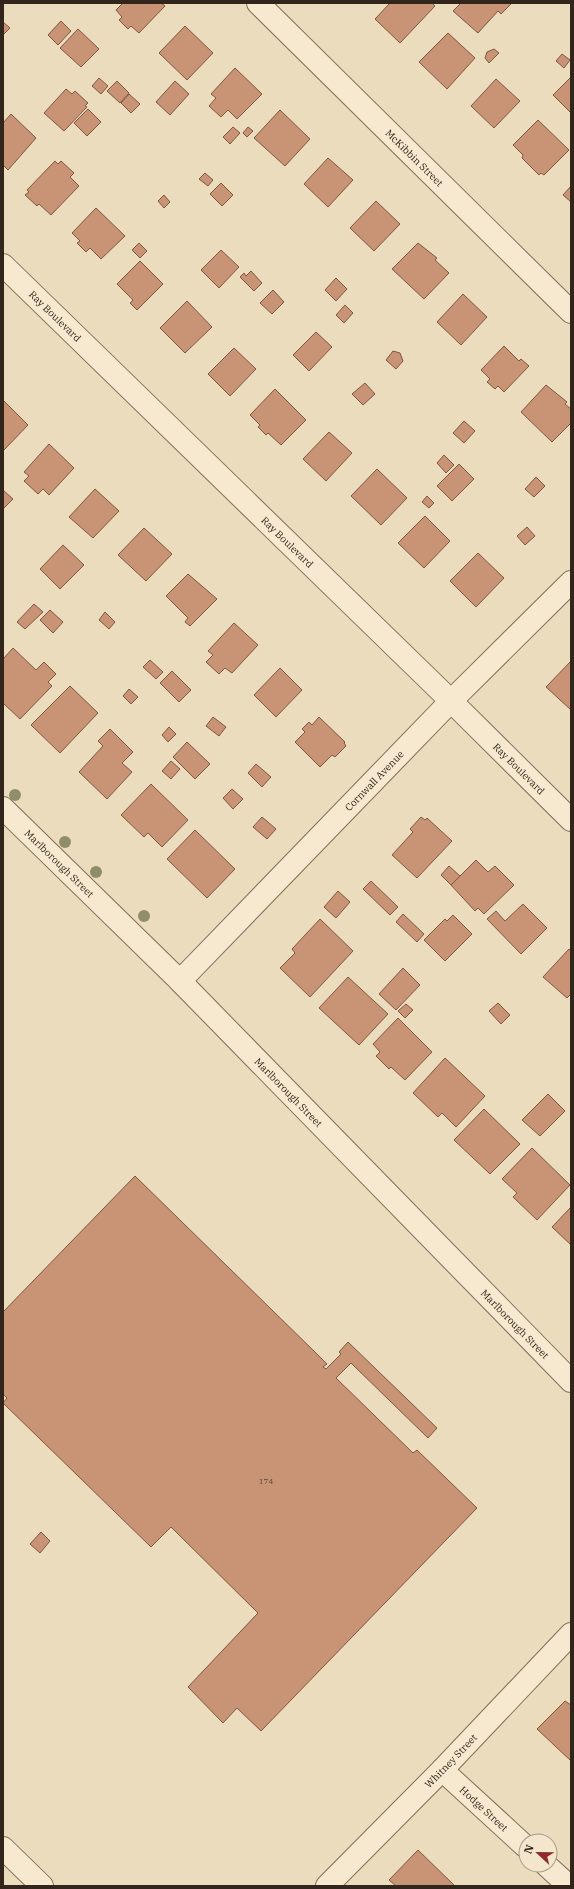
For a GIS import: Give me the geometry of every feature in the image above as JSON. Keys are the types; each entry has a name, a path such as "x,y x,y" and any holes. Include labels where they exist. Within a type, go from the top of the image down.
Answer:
{"street":[{"name":"McKibbin Street","path":"258,3 571,312"},
{"name":"Ray Boulevard","path":"3,265 451,701 571,820"},
{"name":"Cornwall Avenue","path":"180,981 451,701 571,582"},
{"name":"Marlborough Street","path":"3,808 180,981 571,1381"},
{"name":"Whitney Street","path":"328,1886 442,1770 571,1634"},
{"name":"Hodge Street","path":"442,1770 518,1840"},
{"path":"3,1848 42,1886"},
{"path":"555,1873 569,1886"}],"building":[{"path":"123,3 161,3 165,6 139,33 131,26 128,29 119,20 122,17 116,10"},
{"path":"390,3 432,3 435,6 400,43 375,19"},
{"path":"461,3 511,4 501,14 498,11 478,33 453,11"},
{"path":"61,21 71,31 58,45 48,35"},
{"path":"3,22 10,28 3,35"},
{"path":"185,26 213,53 187,80 159,53"},
{"path":"78,29 99,49 81,67 60,48"},
{"path":"448,33 475,58 447,89 419,62"},
{"path":"494,49 499,53 489,63 485,58 487,52"},
{"path":"562,54 570,60 564,68 556,61"},
{"path":"235,68 262,94 237,119 228,110 221,117 209,106 216,98 211,94"},
{"path":"571,77 571,113 553,95"},
{"path":"99,78 108,86 101,94 92,86"},
{"path":"496,79 520,101 494,128 471,106"},
{"path":"117,81 129,93 120,103 107,91"},
{"path":"175,81 189,94 170,115 156,102"},
{"path":"66,89 72,94 75,91 88,103 85,106 87,107 64,131 44,113"},
{"path":"129,94 140,104 131,113 121,103"},
{"path":"88,109 101,122 87,136 74,123"},
{"path":"280,110 310,139 285,166 254,138"},
{"path":"11,114 36,138 8,170 3,165 3,123"},
{"path":"538,120 569,150 544,175 541,173 539,175 522,158 523,155 513,145"},
{"path":"233,127 240,133 230,144 223,137"},
{"path":"248,127 253,131 247,137 243,133"},
{"path":"328,158 353,180 328,207 304,184"},
{"path":"55,161 58,164 61,161 74,173 70,177 79,186 51,215 39,204 37,206 25,195 29,192 27,190"},
{"path":"205,173 213,180 208,186 199,179"},
{"path":"221,183 233,195 222,206 210,194"},
{"path":"571,186 571,202 563,195"},
{"path":"164,195 170,202 164,208 158,201"},
{"path":"376,201 400,224 374,251 350,228"},
{"path":"96,208 125,236 101,259 90,248 86,252 77,243 80,241 72,233"},
{"path":"139,243 147,251 140,258 132,250"},
{"path":"418,243 437,258 435,260 449,273 424,299 392,269"},
{"path":"221,250 239,267 219,288 201,270"},
{"path":"140,261 163,284 137,310 130,303 133,300 117,284"},
{"path":"251,271 262,283 254,291 240,277 244,273 246,276"},
{"path":"336,278 347,289 336,301 325,290"},
{"path":"273,290 284,302 272,314 260,303"},
{"path":"463,294 487,317 461,345 437,322"},
{"path":"187,301 212,327 185,353 160,328"},
{"path":"345,305 353,313 344,323 336,315"},
{"path":"316,332 332,347 309,371 293,355"},
{"path":"504,346 519,361 521,359 529,366 504,392 498,386 495,389 487,382 490,379 481,370"},
{"path":"234,348 256,369 230,396 208,374"},
{"path":"393,351 400,353 403,361 396,369 386,360"},
{"path":"365,383 375,394 363,405 352,394"},
{"path":"546,385 567,402 565,404 571,409 571,423 552,442 521,412"},
{"path":"275,389 306,420 281,445 268,433 266,435 258,427 260,425 250,415"},
{"path":"3,400 28,425 4,450 3,449"},
{"path":"464,421 475,431 464,443 453,433"},
{"path":"329,432 352,453 326,481 303,459"},
{"path":"49,444 74,468 49,495 43,489 38,494 24,481 29,476 24,472"},
{"path":"444,455 454,465 446,473 437,463"},
{"path":"459,464 474,479 452,501 437,486"},
{"path":"377,469 407,498 381,525 351,496"},
{"path":"536,477 545,486 534,497 525,489"},
{"path":"95,489 119,511 93,538 69,517"},
{"path":"3,490 13,499 3,509"},
{"path":"427,496 434,503 429,508 422,502"},
{"path":"425,516 450,541 424,568 398,543"},
{"path":"527,527 535,536 525,545 517,536"},
{"path":"144,528 172,554 146,581 118,555"},
{"path":"63,545 84,565 60,589 40,569"},
{"path":"478,553 504,578 476,607 450,581"},
{"path":"188,574 217,599 190,626 185,622 188,618 166,596"},
{"path":"34,604 43,612 25,629 17,622"},
{"path":"50,610 63,622 53,633 40,620"},
{"path":"105,612 115,622 109,629 99,620"},
{"path":"234,623 258,645 232,673 225,668 219,674 206,662 213,655 208,651"},
{"path":"13,648 36,670 44,662 56,674 48,682 52,686 20,719 3,703 3,659"},
{"path":"150,660 163,672 156,679 143,667"},
{"path":"571,661 571,710 546,687"},
{"path":"280,668 302,690 276,717 254,695"},
{"path":"172,671 191,690 179,702 160,683"},
{"path":"70,686 98,713 60,753 31,725"},
{"path":"129,689 138,697 131,704 123,696"},
{"path":"213,717 226,727 219,736 206,726"},
{"path":"319,717 345,742 344,743 346,746 335,757 332,755 320,767 295,742 305,732 302,729 309,722 312,725"},
{"path":"169,727 176,734 168,742 162,735"},
{"path":"110,729 133,752 122,763 132,772 107,799 79,772 103,746 98,741"},
{"path":"187,742 210,764 195,779 173,757"},
{"path":"171,761 180,769 171,779 162,771"},
{"path":"256,764 271,777 262,787 248,773"},
{"path":"151,784 188,820 162,847 148,833 144,837 121,815"},
{"path":"232,789 243,799 233,809 223,798"},
{"path":"262,817 276,829 267,839 253,827"},
{"path":"421,817 425,820 427,818 452,841 417,878 392,855 413,832 410,829"},
{"path":"195,830 235,869 207,898 167,859"},
{"path":"476,860 488,872 495,866 514,885 484,914 478,908 475,911 451,885"},
{"path":"449,866 460,876 451,885 441,875"},
{"path":"371,881 398,907 390,915 363,889"},
{"path":"338,891 350,902 336,918 324,907"},
{"path":"523,904 547,928 521,954 487,919 496,911 505,921"},
{"path":"403,914 424,934 417,942 396,922"},
{"path":"453,915 472,934 445,961 424,940 445,919 447,921"},
{"path":"320,919 353,951 310,997 280,968 295,953 292,949"},
{"path":"569,949 571,951 571,994 567,998 543,977"},
{"path":"403,968 420,985 396,1010 379,994"},
{"path":"348,977 388,1014 359,1045 319,1008"},
{"path":"498,1003 510,1015 501,1024 489,1011"},
{"path":"406,1004 413,1010 405,1018 398,1011"},
{"path":"398,1018 432,1052 405,1080 391,1067 389,1069 376,1056 380,1052 373,1044"},
{"path":"445,1058 485,1096 456,1127 442,1113 438,1117 413,1093"},
{"path":"548,1094 565,1111 540,1136 522,1120"},
{"path":"484,1109 520,1144 490,1174 454,1140"},
{"path":"532,1148 570,1185 537,1220 513,1197 517,1193 502,1179"},
{"path":"135,1176 327,1364 323,1367 326,1369 341,1354 339,1352 348,1342 437,1428 428,1438 351,1363 336,1378 413,1453 417,1450 477,1508 261,1731 237,1708 223,1723 188,1687 258,1613 171,1527 151,1547 3,1403 7,1398 3,1394 3,1312"},
{"path":"571,1207 571,1245 552,1227"},
{"path":"41,1532 50,1541 40,1553 30,1544"},
{"path":"565,1701 571,1705 571,1761 537,1729"},
{"path":"418,1850 455,1886 396,1886 389,1880"}]}
